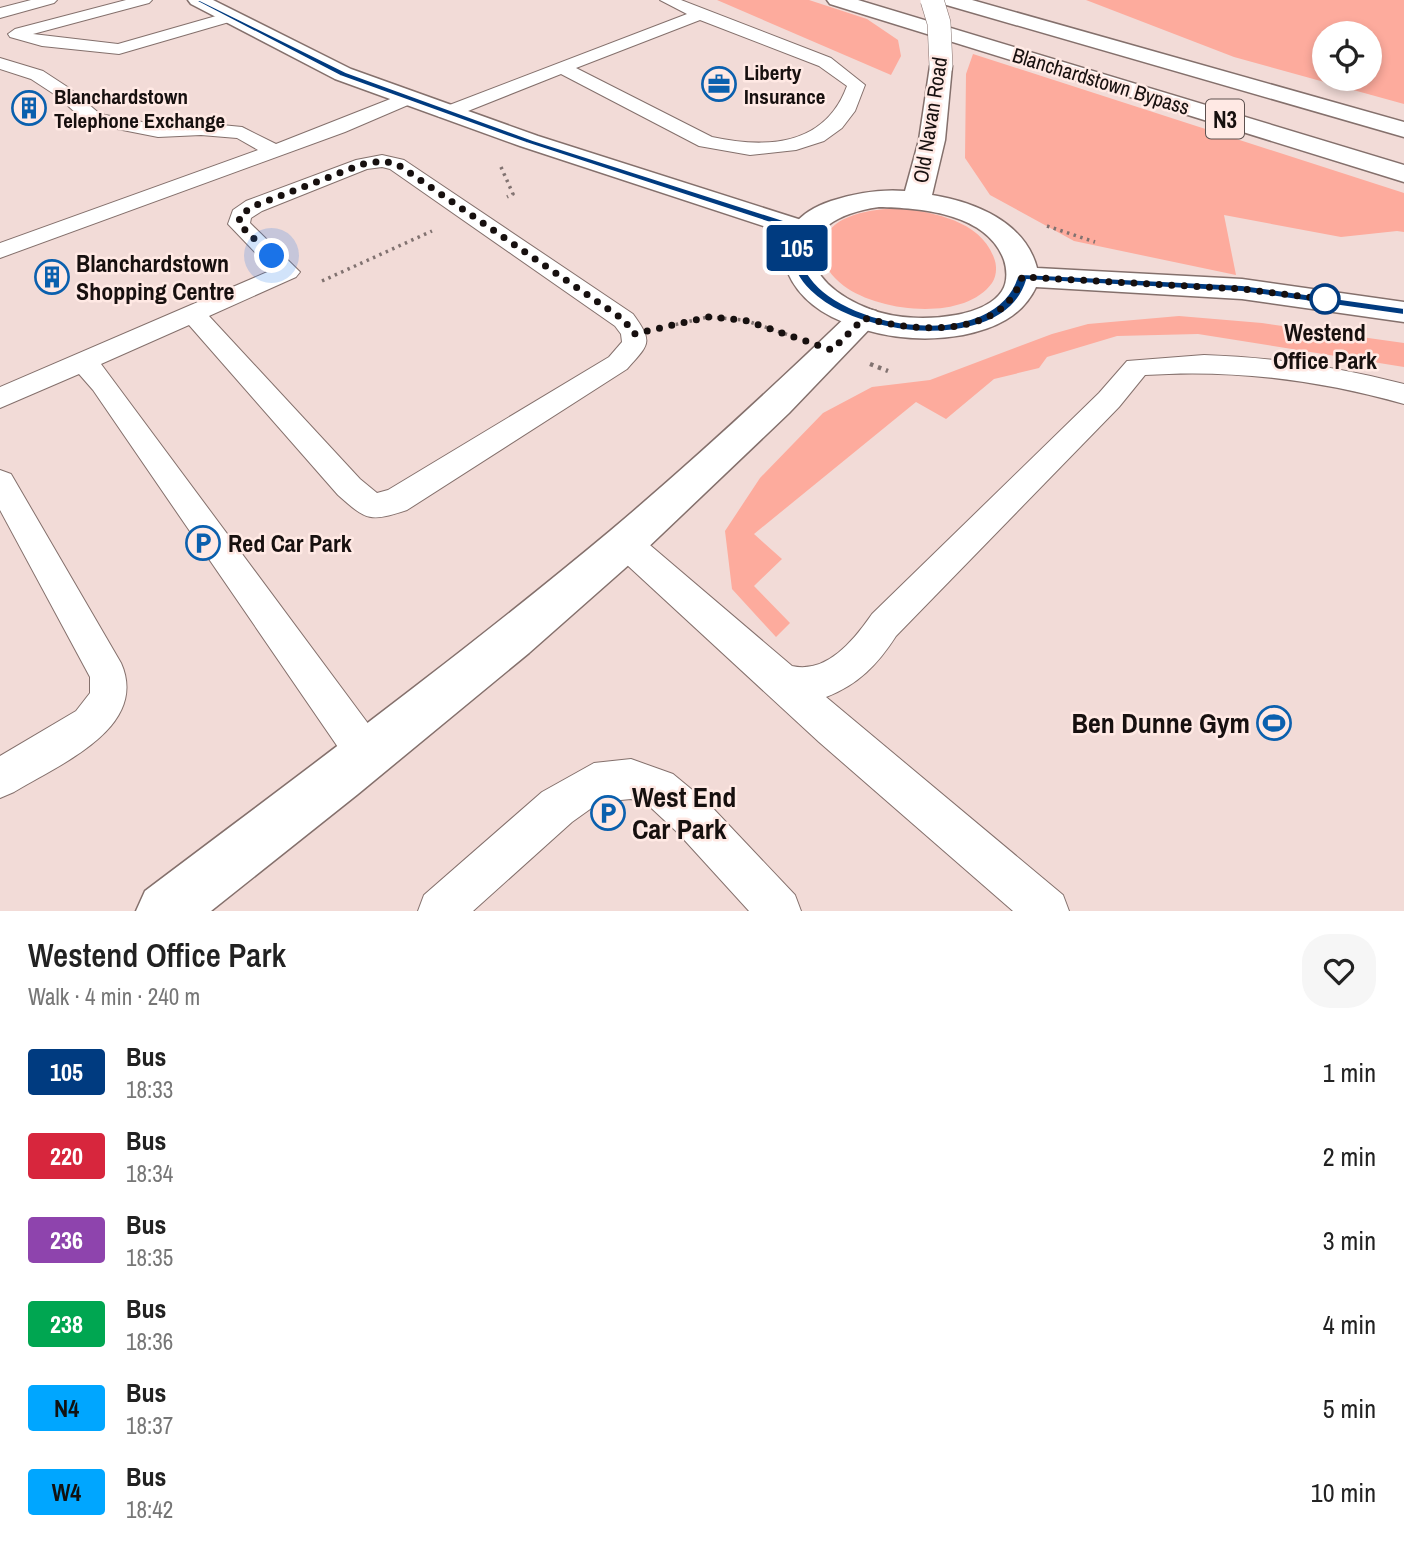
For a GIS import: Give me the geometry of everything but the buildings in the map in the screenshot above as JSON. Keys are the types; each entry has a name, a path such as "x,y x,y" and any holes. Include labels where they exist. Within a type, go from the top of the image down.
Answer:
{"main road":[{"name":"Blanchardstown Bypass","path":"837,0 1404,174"},
{"name":"Old Navan Road","path":"917,200 932,140 940,65 939,23 932,0"},
{"name":"Blanchardstown Bypass","path":"950,0 1404,130"},
{"name":"N3","path":"968,0 1306,102"},
{"path":"215,5 343,74 446,113 804,230"},
{"path":"878,198 917,200 950,207 993,228 1016,251 1022,277 1018,292 1007,305 973,322 951,327 915,328 864,318 829,301 806,280 797,257 798,243 804,230 824,213 846,204 878,198"},
{"path":"1022,277 1242,289 1404,312"},
{"path":"165,911 367,755 625,544 864,318"}],"lane":[{"path":"0,13 49,0"},
{"path":"8,36 144,0"},
{"path":"562,68 706,142 730,149 759,151 807,142 829,130 853,102 856,85 825,62 668,0"},
{"path":"8,36 119,49 215,5"},
{"path":"446,113 700,14"},
{"path":"0,63 37,75 63,92 94,119 158,131 201,129 242,133 274,150"},
{"path":"0,251 338,128 409,98"},
{"path":"0,398 288,272 239,224 240,215 254,206 363,164 382,161 397,164 624,320 634,334 635,344 618,363 396,501 371,506 349,487 193,314"},
{"path":"83,361 103,383 367,755"},
{"path":"782,681 804,685 840,674 870,647 884,625 1109,400 1137,367 1225,362 1340,377 1404,394"},
{"path":"0,482 108,675 109,698 90,724 0,778"},
{"path":"625,544 833,729 1046,911"},
{"path":"440,911 557,807 594,783 631,779 659,788 693,817 779,911"}],"path":[{"path":"1042,224 1101,244"},
{"path":"634,334 708,317 744,320 888,371"}],"shaded area":[{"path":"717,0 809,0 867,19 898,40 901,56 891,75"},
{"path":"1086,0 1404,0 1404,104 1357,91 1382,91 1382,21 1312,21 1312,79 1234,57"},
{"path":"973,54 1404,193 1404,232 1341,237 1224,215 1236,275 1074,241 990,195 965,158 966,74"},
{"path":"901,208 942,216 979,235 988,245 995,261 996,274 992,283 979,295 962,304 921,309 878,302 844,286 834,277 823,257 822,247 831,228 860,213"},
{"path":"1179,316 1262,323 1404,343 1404,367 1198,334 1117,336 1047,357 1039,368 994,379 946,419 916,402 754,534 782,559 754,586 790,623 776,637 732,589 725,531 760,478 823,413 872,387 930,380 1052,334 1088,324"}],"bus line":[{"name":"105","path":"198,0 343,74 529,142 804,230 798,243 797,257 806,280 829,301 845,310 889,325 915,328 951,327 983,319 1007,305 1018,292 1022,277 1242,289 1404,312"}],"place":[{"name":"Liberty Insurance","path":"719,84"},
{"name":"Blanchardstown Telephone Exchange","path":"29,108"},
{"name":"Blanchardstown Shopping Centre","path":"52,277"},
{"name":"Westend Office Park","path":"1325,299"},
{"name":"Red Car Park","path":"203,543"},
{"name":"Ben Dunne Gym","path":"1274,723"},
{"name":"West End Car Park","path":"608,813"}],"route":[{"path":"272,256 239,224 240,215 254,206 363,164 382,161 397,164 471,214 624,320 634,334 708,317 744,320 832,350 864,318 915,328 951,327 983,319 1007,305 1018,292 1022,277 1242,289 1325,299"}]}
